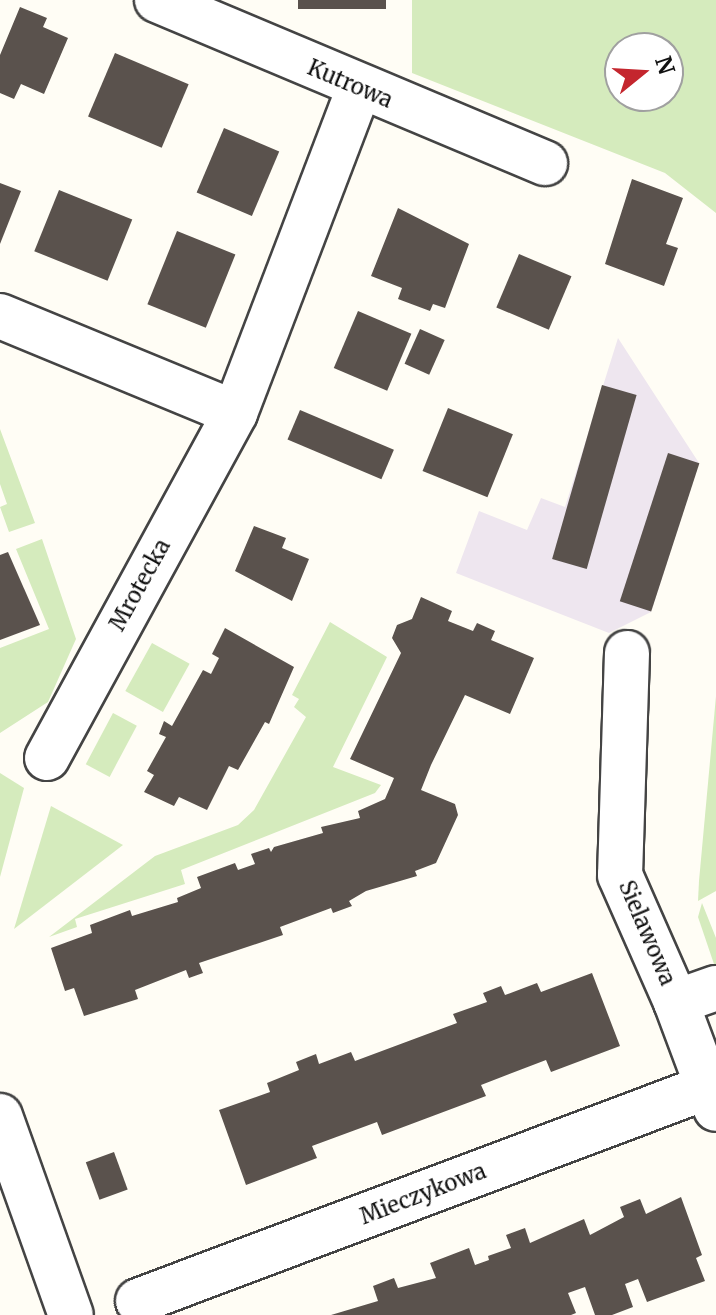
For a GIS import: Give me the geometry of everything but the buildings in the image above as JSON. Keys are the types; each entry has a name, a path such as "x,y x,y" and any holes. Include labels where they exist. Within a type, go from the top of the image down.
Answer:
{"street":[{"name":"Kutrowa","path":"157,0 212,11 359,88 545,163"},
{"name":"Mrotecka","path":"47,758 235,413 359,88"},
{"path":"0,316 235,413"},
{"name":"Sielawowa","path":"627,653 620,875 696,995 711,1098"},
{"name":"Mieczykowa","path":"138,1301 711,1098"},
{"path":"0,1116 71,1315"}],"shaded area":[{"path":"618,338 699,463 651,612 609,633 456,573 479,511 527,530 541,498 565,507"}],"green space":[{"path":"412,0 716,0 716,213 665,173 412,73"},
{"path":"0,429 35,523 9,532 0,507 7,504 0,484"},
{"path":"42,539 76,639 48,702 0,733 0,648 49,629 16,549"},
{"path":"330,622 387,657 333,767 381,785 375,793 181,870 185,884 75,919 77,927 49,937 155,856 238,825 254,810 306,717 294,707 299,699 292,695"},
{"path":"152,643 190,664 163,712 125,691"},
{"path":"716,696 716,891 698,901 699,881"},
{"path":"113,713 137,726 110,777 86,764"},
{"path":"0,773 24,788 0,877"},
{"path":"51,806 123,845 14,929"},
{"path":"702,903 716,938 716,970 698,917"}]}
